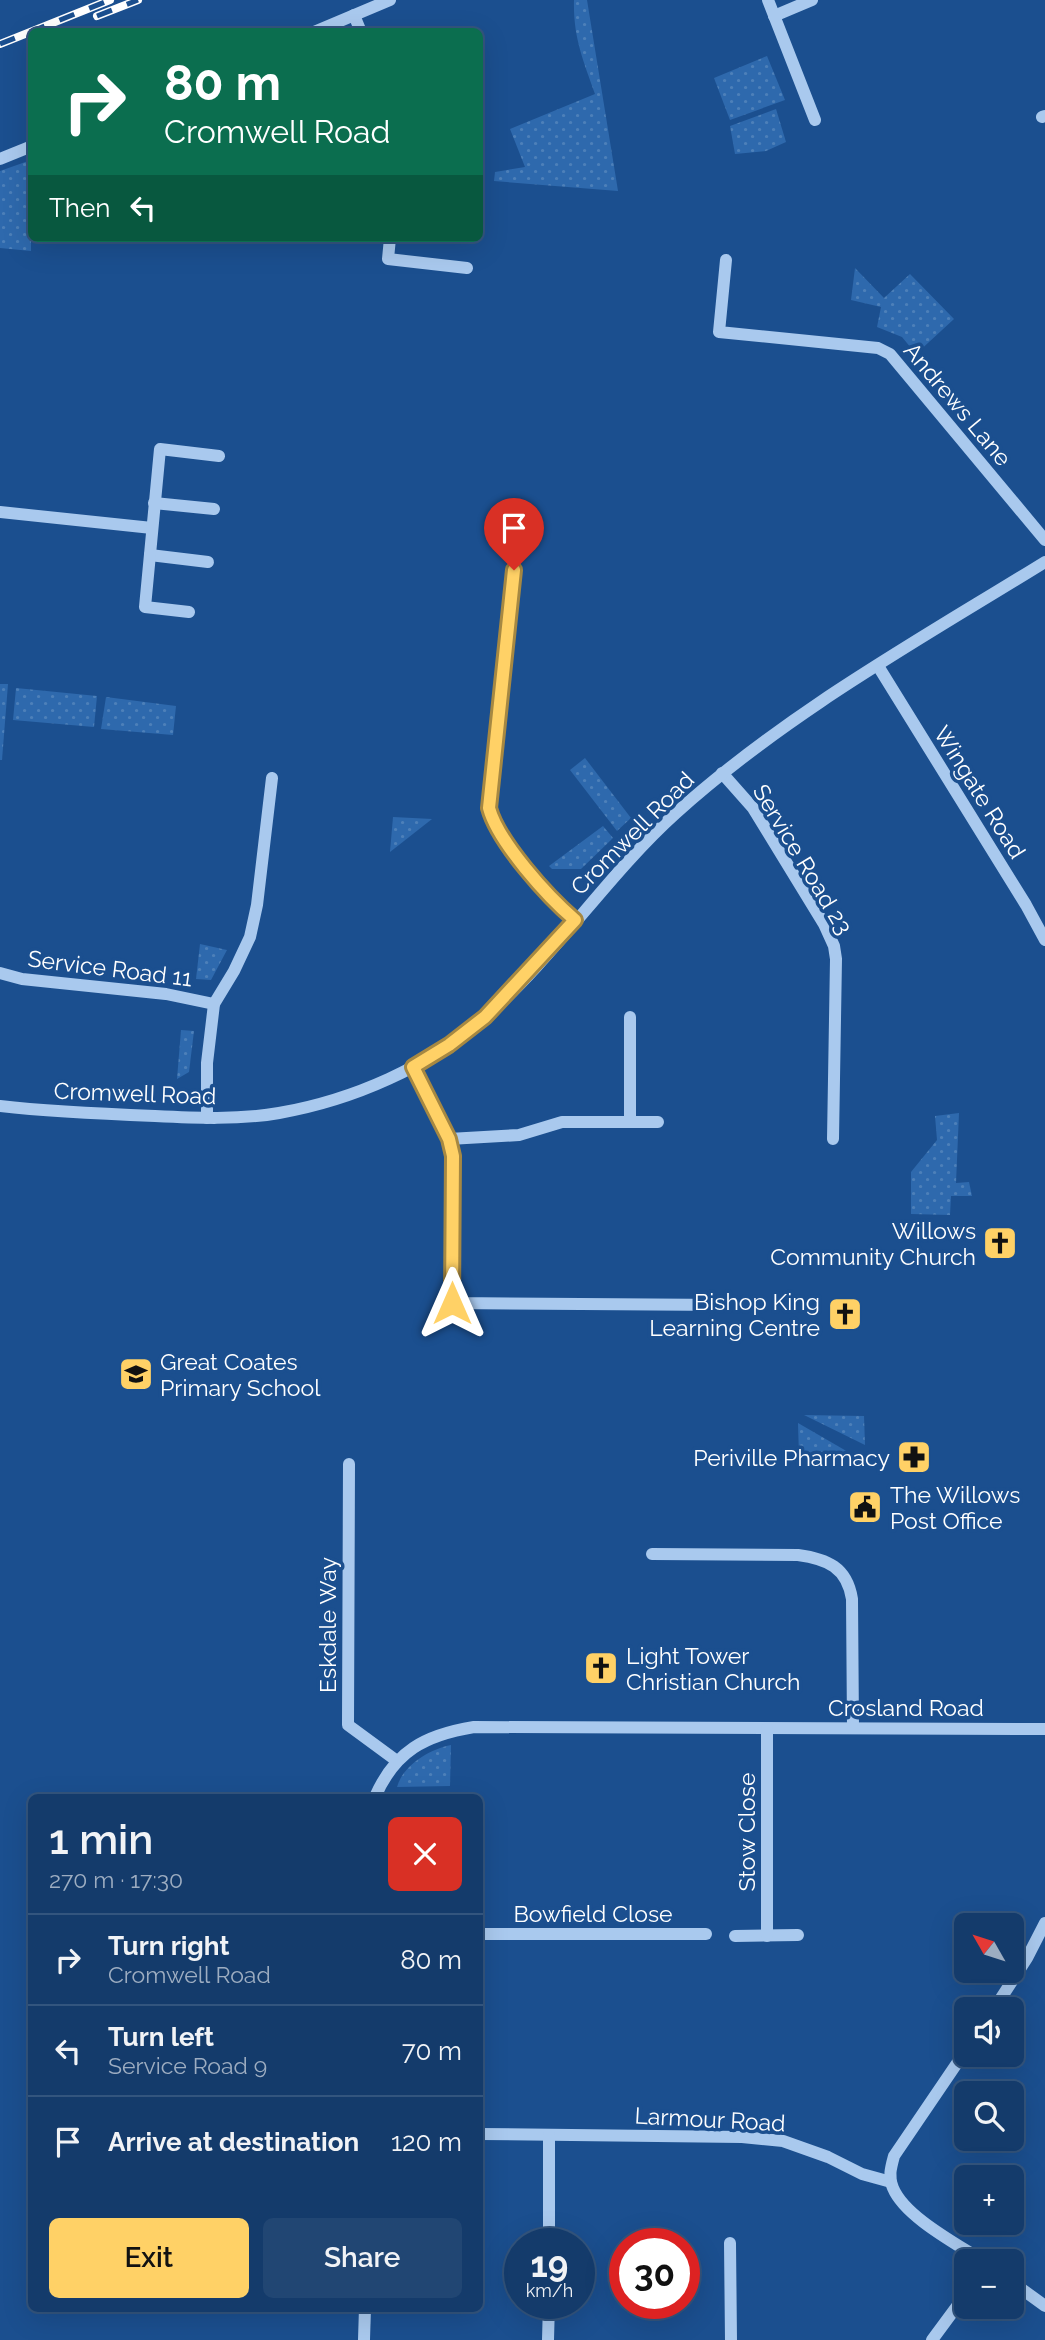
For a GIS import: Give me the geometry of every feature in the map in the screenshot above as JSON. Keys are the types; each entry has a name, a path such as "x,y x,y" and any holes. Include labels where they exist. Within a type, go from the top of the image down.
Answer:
{"street":[{"path":"323,28 390,0"},
{"path":"768,0 815,120"},
{"path":"774,16 812,0"},
{"path":"354,15 359,28"},
{"path":"0,159 28,148"},
{"path":"390,242 388,258 467,268"},
{"name":"Andrews Lane","path":"726,260 719,332 878,348 890,354 1045,540"},
{"path":"189,612 145,607 160,449 219,456"},
{"path":"154,503 214,509"},
{"path":"0,513 152,528"},
{"path":"518,527 489,808 493,822 514,852 550,896 575,920"},
{"path":"150,555 208,562"},
{"name":"Cromwell Road","path":"0,1106 48,1112 207,1118 275,1114 343,1097 413,1067 449,1045 485,1017 672,817 722,773 813,706 1045,562"},
{"name":"Wingate Road","path":"878,666 1045,940"},
{"name":"Service Road 23","path":"722,773 754,808 824,924 834,946 833,1139"},
{"path":"207,1118 207,1063 214,1004 250,937 257,905 272,778"},
{"name":"Service Road 11","path":"0,973 22,979 166,994 214,1004"},
{"path":"630,1017 631,1122"},
{"path":"413,1067 449,1139 453,1156 452,1303 726,1306"},
{"path":"449,1139 519,1135 562,1122 658,1122"},
{"name":"Eskdale Way","path":"349,1464 348,1725 397,1760"},
{"path":"652,1555 817,1558 830,1563 850,1584 853,1613 853,1728"},
{"name":"Crosland Road","path":"397,1760 419,1743 474,1727 1045,1729"},
{"name":"Stow Close","path":"766,1936 767,1729"},
{"path":"376,1794 397,1760"},
{"path":"1002,1997 1027,1958 1045,1923"},
{"name":"Bowfield Close","path":"483,1934 706,1934"},
{"path":"735,1936 798,1936"},
{"path":"954,2067 898,2148 890,2169 893,2190 904,2206 965,2249"},
{"name":"Larmour Road","path":"483,2134 742,2137 783,2141 828,2157 862,2174 891,2182"},
{"path":"549,2134 549,2228"},
{"path":"730,2243 730,2340"},
{"path":"1024,2291 1045,2306"},
{"path":"932,2340 954,2310"},
{"path":"364,2340 365,2312"},
{"path":"548,2340 549,2319"}],"shaded area":[{"path":"574,0 587,0 618,191 494,181 495,172 525,167 510,129 595,94 577,37"},
{"path":"767,56 785,100 730,120 714,78"},
{"path":"776,109 786,142 766,151 735,154 730,126"},
{"path":"28,161 28,242 31,242 31,251 0,248 0,171"},
{"path":"855,268 884,298 910,274 954,319 916,354 902,337 877,327 881,307 851,300"},
{"path":"0,684 8,684 2,760 0,760"},
{"path":"16,688 97,696 94,727 13,720"},
{"path":"106,697 176,706 173,735 101,729"},
{"path":"585,758 631,818 617,831 570,770"},
{"path":"393,817 432,819 390,852"},
{"path":"603,826 613,838 581,869 552,869 549,866"},
{"path":"200,944 227,950 211,980 196,979"},
{"path":"181,1030 194,1031 189,1072 177,1079"},
{"path":"959,1113 956,1183 969,1182 972,1196 951,1196 950,1215 911,1214 911,1172 937,1140 935,1116"},
{"path":"804,1415 864,1416 865,1445"},
{"path":"798,1423 855,1456 799,1456"},
{"path":"451,1745 450,1786 397,1787 405,1772 418,1759"}],"railway":[{"path":"40,28 110,0"},
{"path":"97,16 138,0"},
{"path":"0,44 28,33"}],"place":[{"name":"Willows Community Church","path":"1000,1243"},
{"name":"Bishop King Learning Centre","path":"845,1314"},
{"name":"Great Coates Primary School","path":"136,1374"},
{"name":"Periville Pharmacy","path":"914,1457"},
{"name":"The Willows Post Office","path":"865,1507"},
{"name":"Light Tower Christian Church","path":"601,1668"}],"route":[{"path":"452,1303 453,1156 449,1139 413,1067 449,1045 485,1017 575,920 550,896 514,852 493,822 489,808 514,570"}]}
